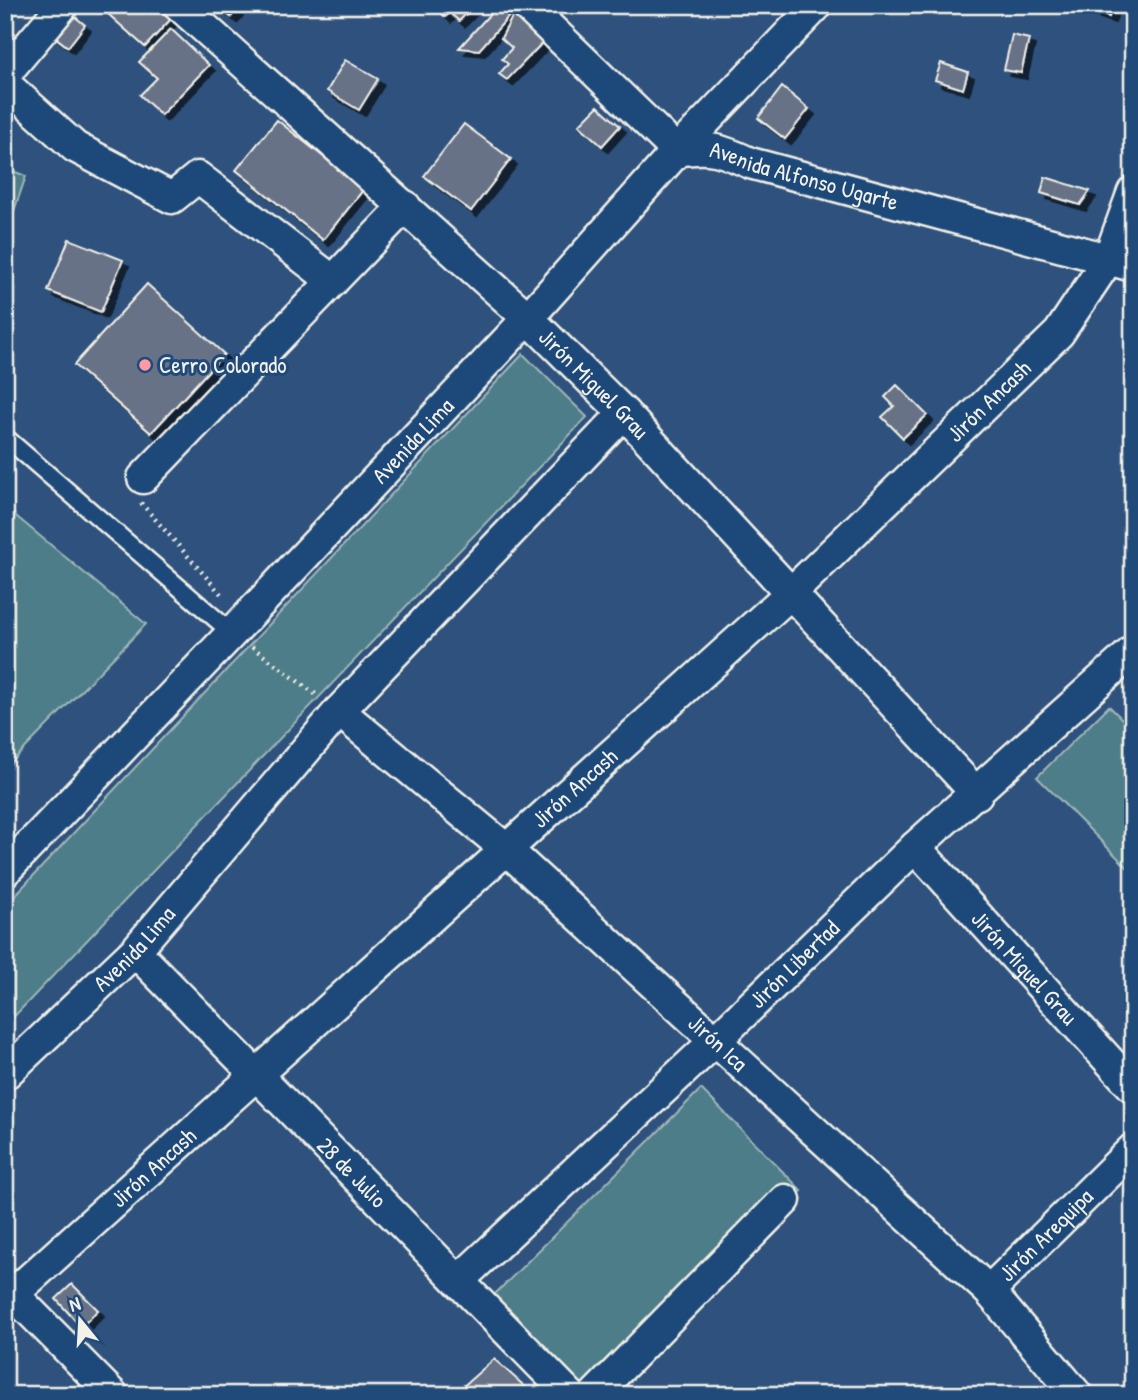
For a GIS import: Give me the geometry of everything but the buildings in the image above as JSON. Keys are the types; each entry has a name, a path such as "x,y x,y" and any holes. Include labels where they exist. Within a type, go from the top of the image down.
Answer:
{"street":[{"path":"5,74 63,5"},
{"name":"Jirón Miguel Grau","path":"179,5 528,318 624,413 977,794"},
{"name":"Avenida Alfonso Ugarte","path":"526,5 677,151 721,149 750,163 1121,262"},
{"name":"Avenida Lima","path":"5,871 528,318 677,151 817,5"},
{"path":"5,85 75,147 172,198 198,177 333,281"},
{"name":"Jirón Ancash","path":"9,1290 257,1075 792,592 1059,333 1121,262 1133,192"},
{"path":"143,478 405,206"},
{"name":"Avenida Lima","path":"5,1073 135,951 339,711 624,413"},
{"name":"Jirón Libertad","path":"458,1281 714,1042 915,847 1127,666"},
{"name":"Jirón Ica","path":"339,711 506,849 989,1291 1077,1395"},
{"name":"Jirón Miguel Grau","path":"915,847 1133,1087"},
{"name":"28 de Julio","path":"135,951 564,1393"},
{"name":"Jirón Arequipa","path":"989,1291 1133,1149"},
{"path":"594,1395 785,1200"},
{"path":"9,1290 113,1395"}],"lane":[{"path":"5,437 238,627"}],"path":[{"path":"143,478 130,490 238,627 339,711"}],"green space":[{"path":"5,168 26,176 5,237"},
{"path":"523,354 587,417 5,1026 5,906"},
{"path":"5,507 146,624 5,769"},
{"path":"1109,706 1133,730 1133,873 1037,777"},
{"path":"701,1089 802,1191 595,1395 590,1395 492,1297"}],"place":[{"name":"Cerro Colorado","path":"145,365"}]}
